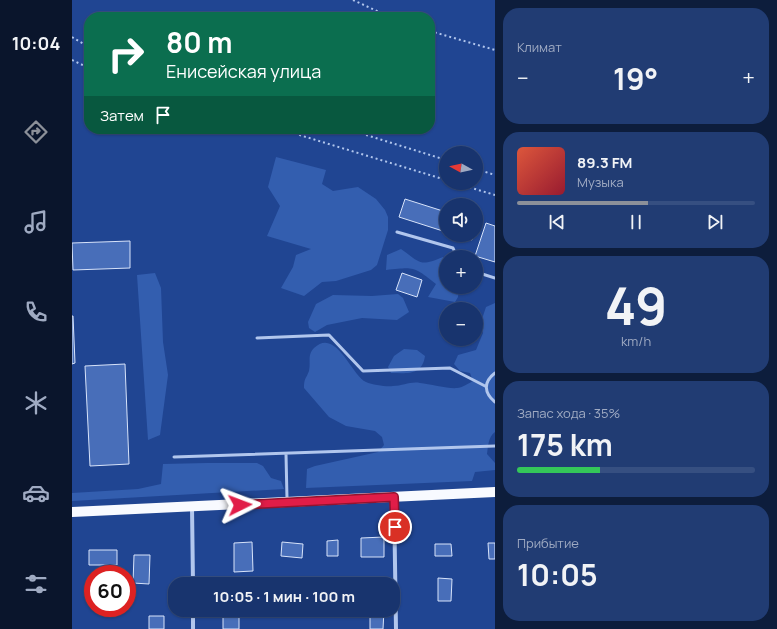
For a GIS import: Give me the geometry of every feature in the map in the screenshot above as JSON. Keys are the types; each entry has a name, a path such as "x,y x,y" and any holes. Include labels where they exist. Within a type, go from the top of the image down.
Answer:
{"main road":[{"path":"72,512 495,492"}],"street":[{"path":"394,497 396,629"},
{"path":"192,507 193,577"},
{"path":"193,617 193,629"}],"lane":[{"path":"397,232 452,248 453,250"},
{"path":"483,274 495,278"},
{"path":"257,338 329,335 364,371 450,368 485,386"},
{"path":"495,373 489,377 485,386 488,395 495,402"},
{"path":"174,458 495,446"},
{"path":"286,454 287,503"}],"path":[{"path":"353,0 379,12"},
{"path":"435,32 495,50"},
{"path":"72,37 84,44"},
{"path":"72,60 84,66"},
{"path":"296,134 439,178"},
{"path":"363,134 439,158"},
{"path":"483,171 495,175"},
{"path":"478,190 495,195"}],"shaded area":[{"path":"276,157 326,170 322,184 333,191 358,187 376,199 385,210 388,217 388,230 377,265 371,270 336,281 322,282 304,296 281,288 293,267 296,255 311,249 267,236 280,206 268,187"},
{"path":"401,249 420,262 424,263 439,258 439,294 458,294 455,302 428,297 436,284 418,271 408,268 386,270 387,255"},
{"path":"155,273 161,288 163,342 168,375 160,435 148,440 137,275"},
{"path":"398,294 403,298 409,312 397,320 362,318 327,325 315,332 309,328 308,322 316,304 333,295 372,296"},
{"path":"495,303 495,432 490,439 487,454 495,463 495,470 475,472 472,481 306,488 307,469 378,452 384,445 382,437 375,431 346,426 329,417 304,388 305,380 310,368 310,356 314,348 322,343 329,343 343,354 360,378 372,384 397,386 417,383 459,388 473,381 470,373 460,371 454,364 458,355 476,350 478,346 483,346 483,316 486,307"},
{"path":"404,349 417,350 425,356 421,367 408,373 391,373 388,367 394,356"},
{"path":"257,463 263,466 271,478 281,481 284,489 72,501 72,493 138,489 161,484 163,464"}],"building":[{"path":"405,199 439,210 439,230 399,217"},
{"path":"486,223 495,226 495,262 483,258 483,250 477,250 480,242 483,242 483,232"},
{"path":"130,241 130,268 73,270 72,243"},
{"path":"402,273 422,280 417,297 396,290"},
{"path":"72,316 75,363 72,364"},
{"path":"125,364 129,464 90,466 85,366"},
{"path":"384,537 384,557 361,557 361,538"},
{"path":"338,540 338,556 327,556 327,541"},
{"path":"252,542 253,571 234,572 234,543"},
{"path":"282,542 303,544 302,558 281,556"},
{"path":"488,543 495,543 495,559 489,559"},
{"path":"435,544 451,544 452,556 435,556"},
{"path":"89,550 117,550 117,565 89,565"},
{"path":"134,555 150,555 149,584 136,583 136,565 134,565"},
{"path":"438,578 452,579 451,601 438,601"},
{"path":"149,616 164,616 164,629 149,629"},
{"path":"223,617 239,617 239,629 223,629"},
{"path":"370,617 384,617 383,629 370,629"}],"route":[{"path":"240,505 394,497 395,527"}]}
